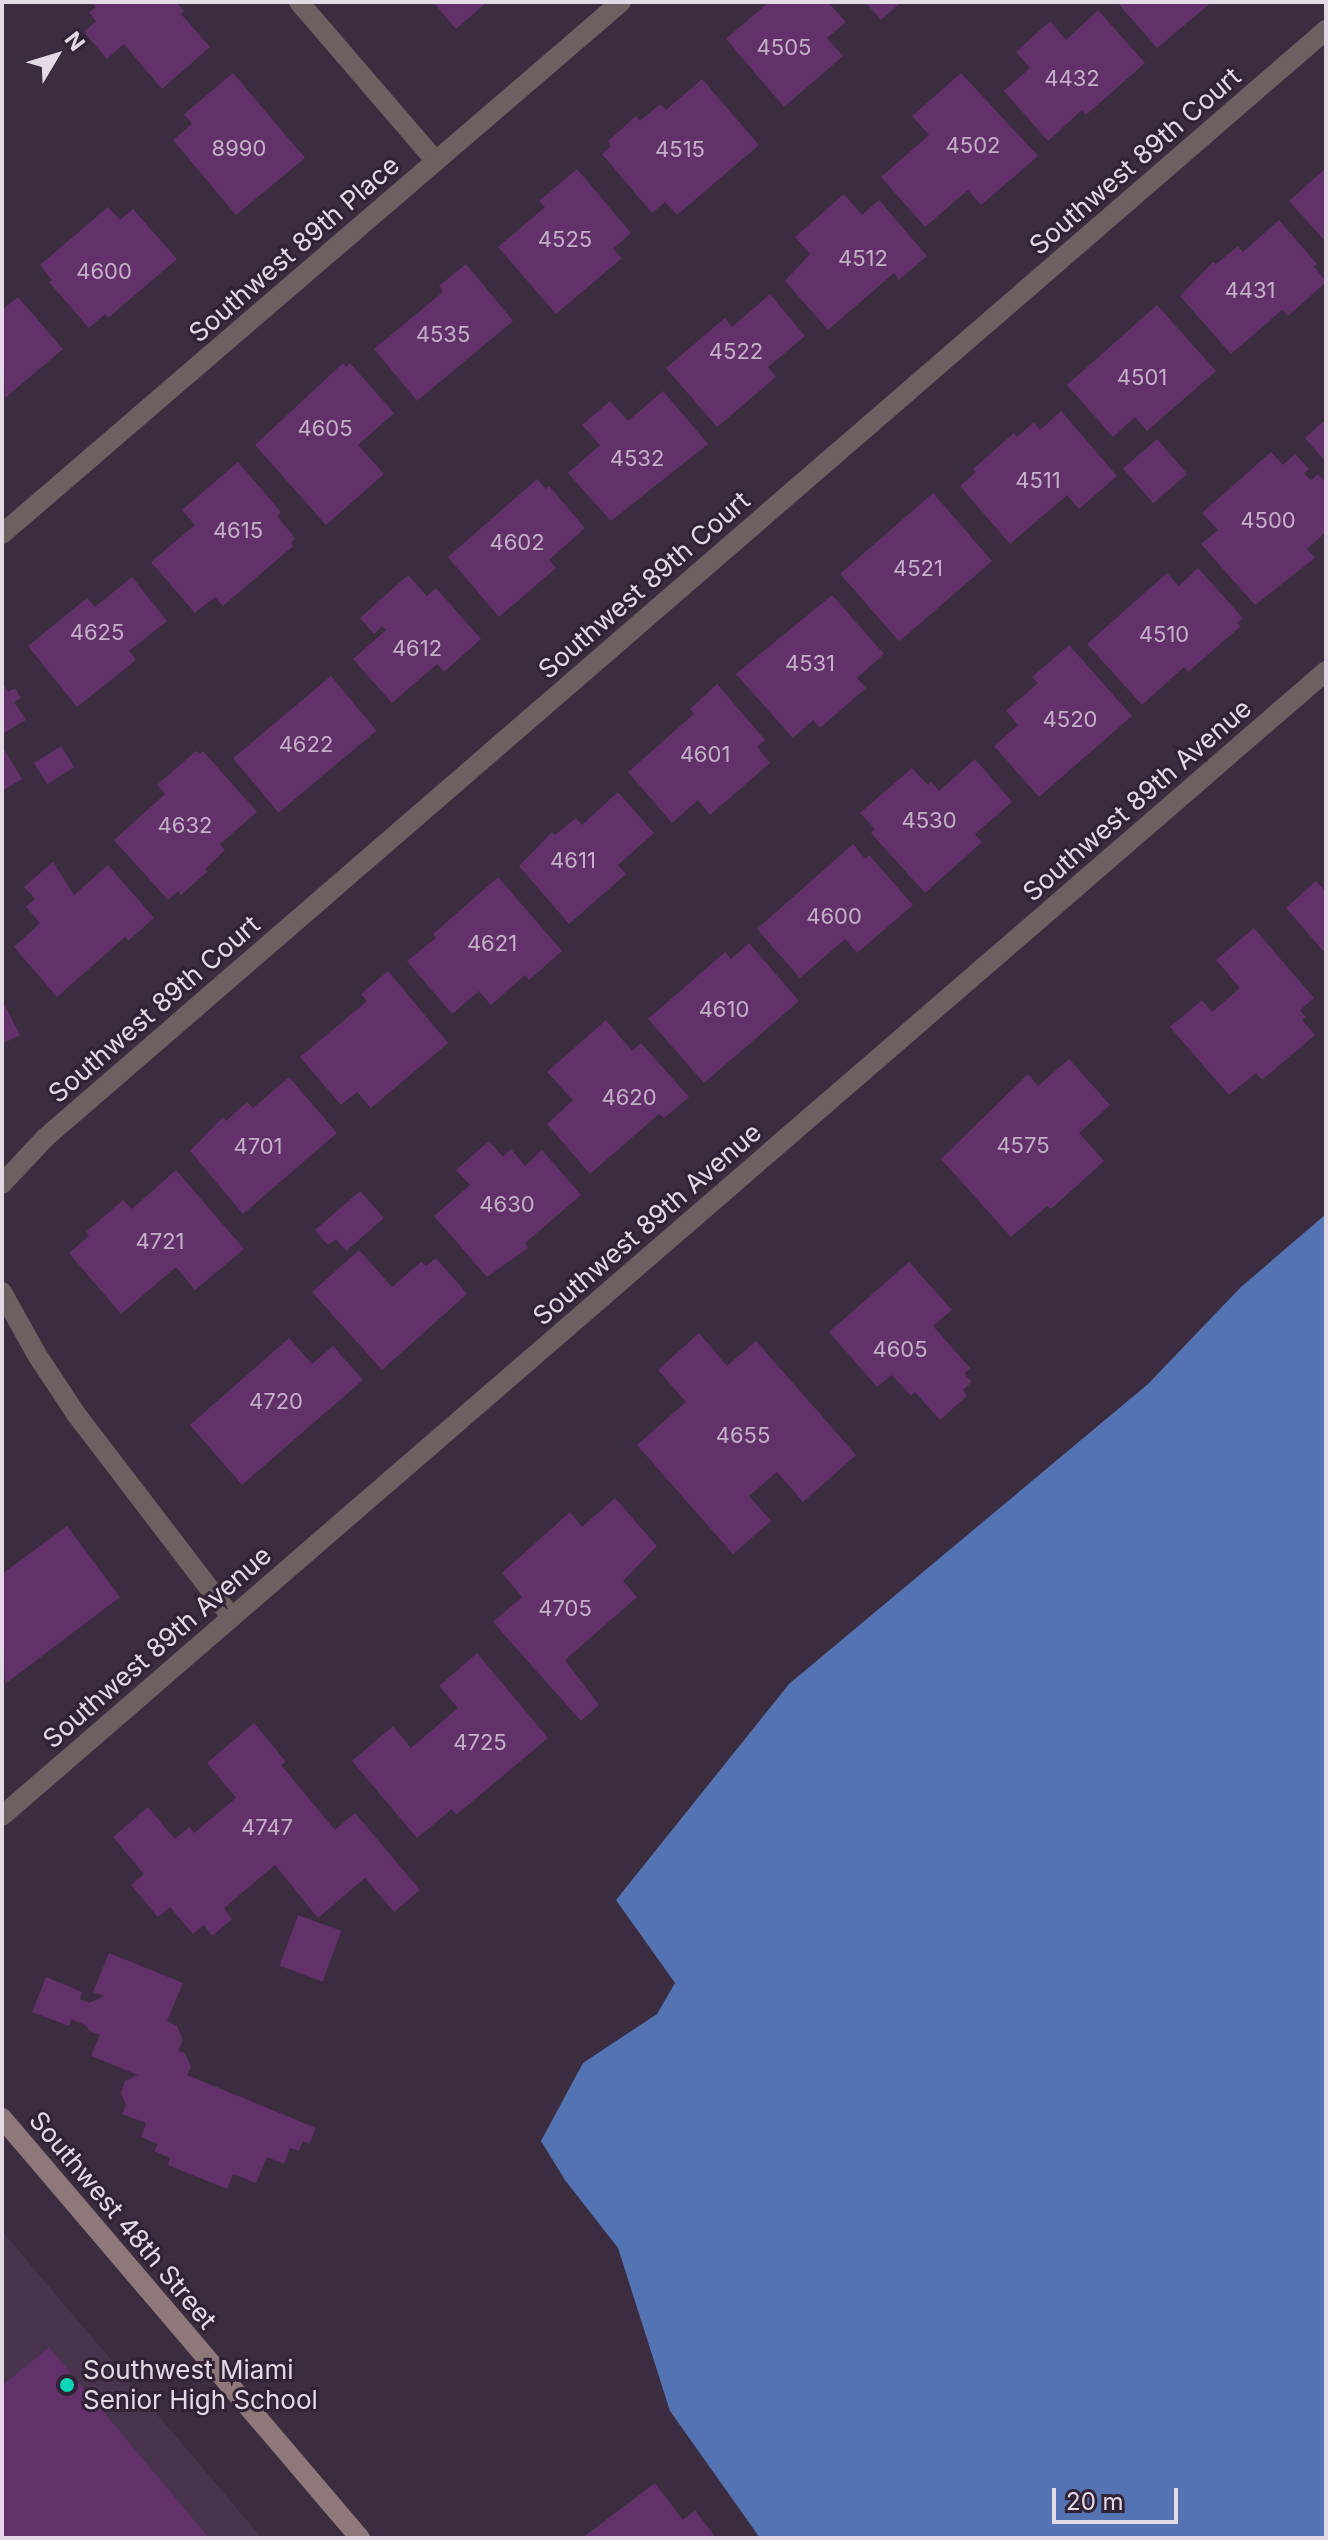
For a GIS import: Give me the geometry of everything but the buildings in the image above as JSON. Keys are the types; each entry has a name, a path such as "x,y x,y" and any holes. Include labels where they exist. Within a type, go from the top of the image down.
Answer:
{"street":[{"path":"299,2 436,161"},
{"name":"Southwest 89th Place","path":"2,534 621,2"},
{"name":"Southwest 89th Court","path":"2,1184 45,1138 1326,30"},
{"name":"Southwest 89th Avenue","path":"2,1816 1326,671"},
{"path":"2,1292 37,1355 76,1414 231,1617"},
{"name":"Southwest 48th Street","path":"2,2118 360,2538"}],"shaded area":[{"name":"Southwest Miami Senior High School","path":"2,2231 262,2538 2,2538"}],"water":[{"path":"1326,1214 1326,2538 760,2538 670,2411 618,2248 565,2180 541,2141 583,2063 657,2014 675,1983 616,1900 789,1684 1148,1384 1241,1287"}],"place":[{"name":"Southwest Miami Senior High School","path":"67,2385"}]}
